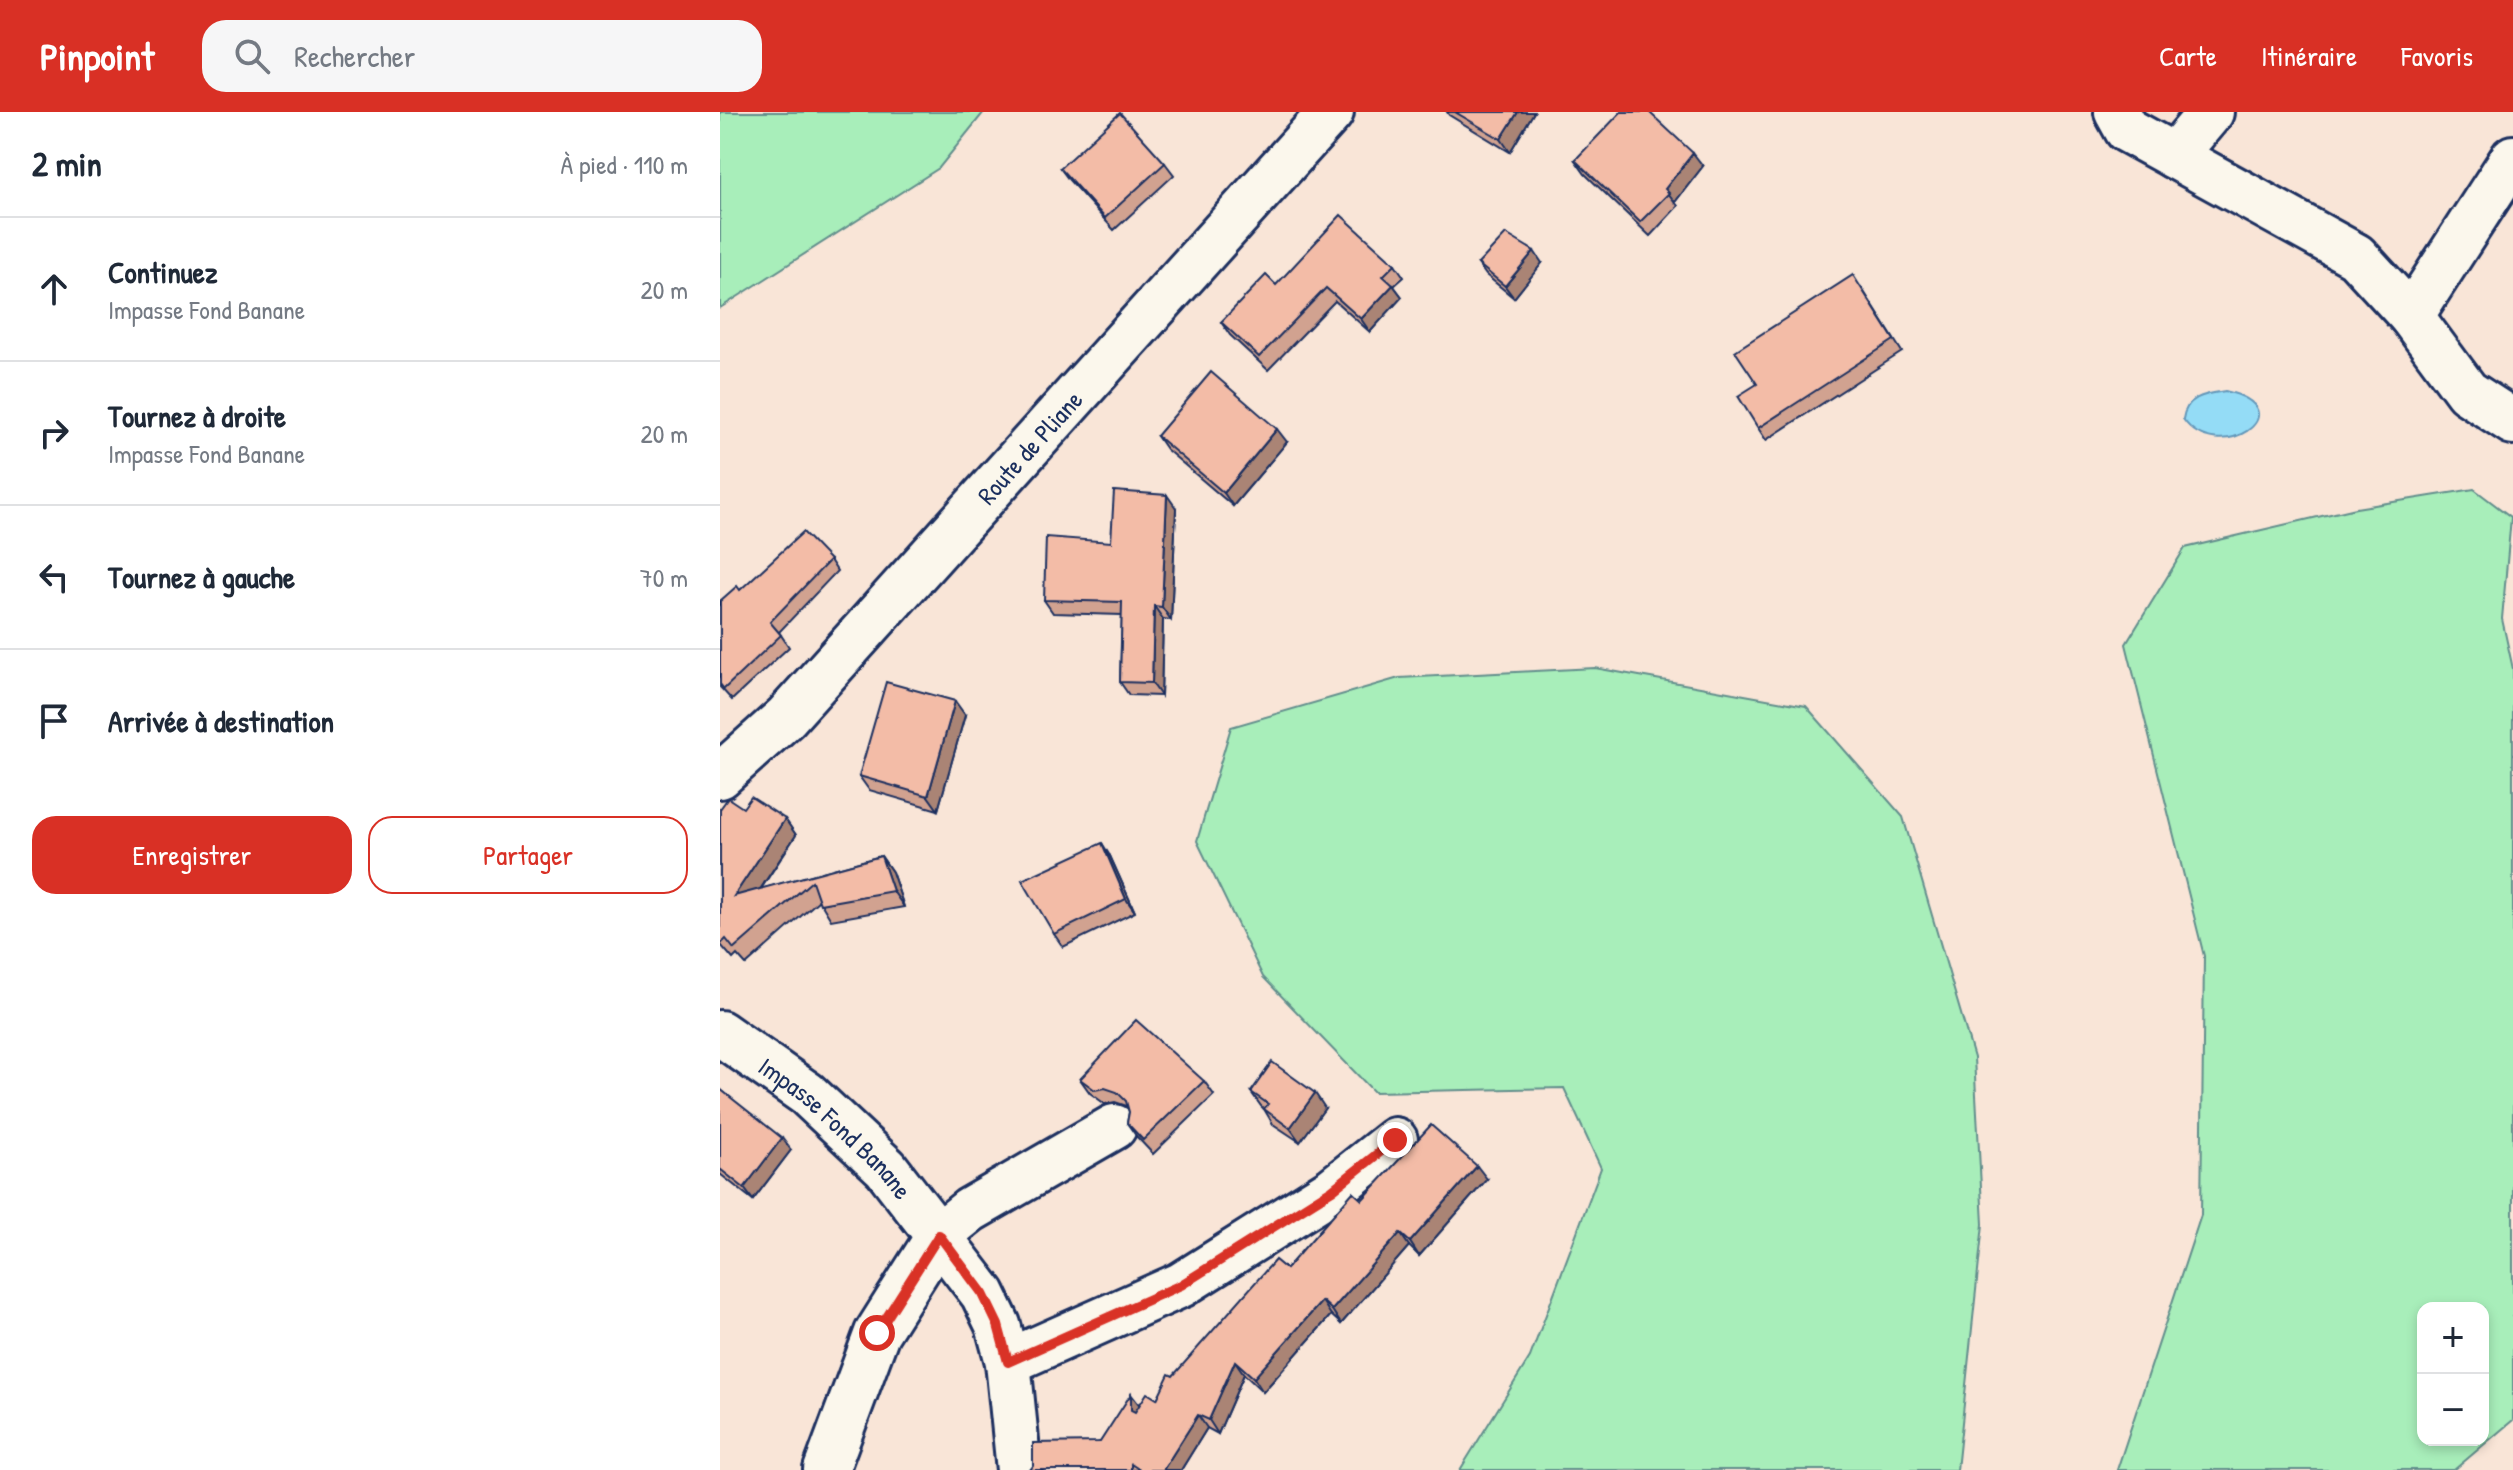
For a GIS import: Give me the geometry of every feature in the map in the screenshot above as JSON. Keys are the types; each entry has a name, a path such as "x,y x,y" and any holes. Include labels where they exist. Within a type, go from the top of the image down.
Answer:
{"street":[{"name":"Route de Pliane","path":"720,776 786,717 1331,112"},
{"path":"2117,112 2127,130 2356,256 2411,316 2467,392 2513,421"},
{"path":"2174,156 2211,112"},
{"path":"2411,316 2513,158"},
{"name":"Impasse Fond Banane","path":"720,1033 807,1094 886,1168 983,1294 998,1325 1008,1362 1019,1470"},
{"path":"826,1470 877,1333 939,1235 970,1210 1114,1127"},
{"path":"1008,1362 1181,1285 1332,1190 1395,1140"}],"green space":[{"path":"720,112 984,112 939,168 720,308"},
{"path":"2474,489 2511,517 2502,619 2513,669 2513,1420 2489,1440 2489,1302 2417,1302 2417,1446 2482,1446 2454,1470 2117,1470 2201,1215 2204,956 2126,644 2185,548 2356,508"},
{"path":"1595,668 1806,706 1903,817 1974,1058 1983,1224 1957,1470 1460,1470 1530,1357 1601,1168 1564,1088 1374,1092 1263,977 1197,841 1231,727 1399,678"}],"water":[{"path":"2225,391 2248,400 2257,410 2256,421 2247,431 2233,437 2215,438 2198,433 2183,419 2188,405 2193,401 2204,395"}],"building":[{"path":"1455,112 1518,112 1501,139"},
{"path":"1621,112 1649,112 1693,153 1665,189 1669,193 1640,222 1575,160"},
{"path":"1120,113 1165,163 1105,218 1060,168"},
{"path":"1341,215 1395,264 1383,276 1393,285 1361,319 1326,288 1259,357 1221,322 1266,275 1276,285"},
{"path":"1506,234 1534,251 1505,286 1478,264"},
{"path":"1853,275 1894,340 1758,428 1738,396 1757,384 1735,351"},
{"path":"1211,372 1277,429 1224,493 1157,436"},
{"path":"1114,491 1167,495 1162,607 1154,606 1152,683 1120,682 1122,602 1044,600 1046,537 1111,542"},
{"path":"803,532 830,560 770,622 781,635 724,689 720,684 720,601 737,586 740,590"},
{"path":"886,682 955,701 928,796 859,776"},
{"path":"751,797 785,819 734,896 881,856 893,891 820,904 812,881 734,949 726,939 722,943 720,809 728,798 743,808"},
{"path":"1102,843 1126,899 1054,934 1022,880"},
{"path":"1136,1020 1204,1081 1143,1140 1127,1123 1129,1112 1126,1101 1117,1092 1105,1088 1095,1090 1080,1079"},
{"path":"1272,1062 1315,1093 1290,1128 1264,1109 1268,1104 1251,1092"},
{"path":"720,1089 782,1138 744,1188 720,1169"},
{"path":"1431,1125 1477,1166 1410,1242 1400,1233 1332,1310 1322,1301 1254,1378 1235,1361 1209,1420 1198,1415 1163,1470 1140,1470 1131,1464 1131,1470 1030,1470 1033,1466 1033,1443 1100,1442 1131,1394 1131,1410 1135,1412 1147,1393 1157,1399 1169,1374 1173,1376 1275,1260 1286,1269 1353,1192 1362,1200"}],"route":[{"path":"877,1333 939,1235 983,1294 998,1325 1008,1362 1181,1285 1332,1190 1395,1140"}]}
